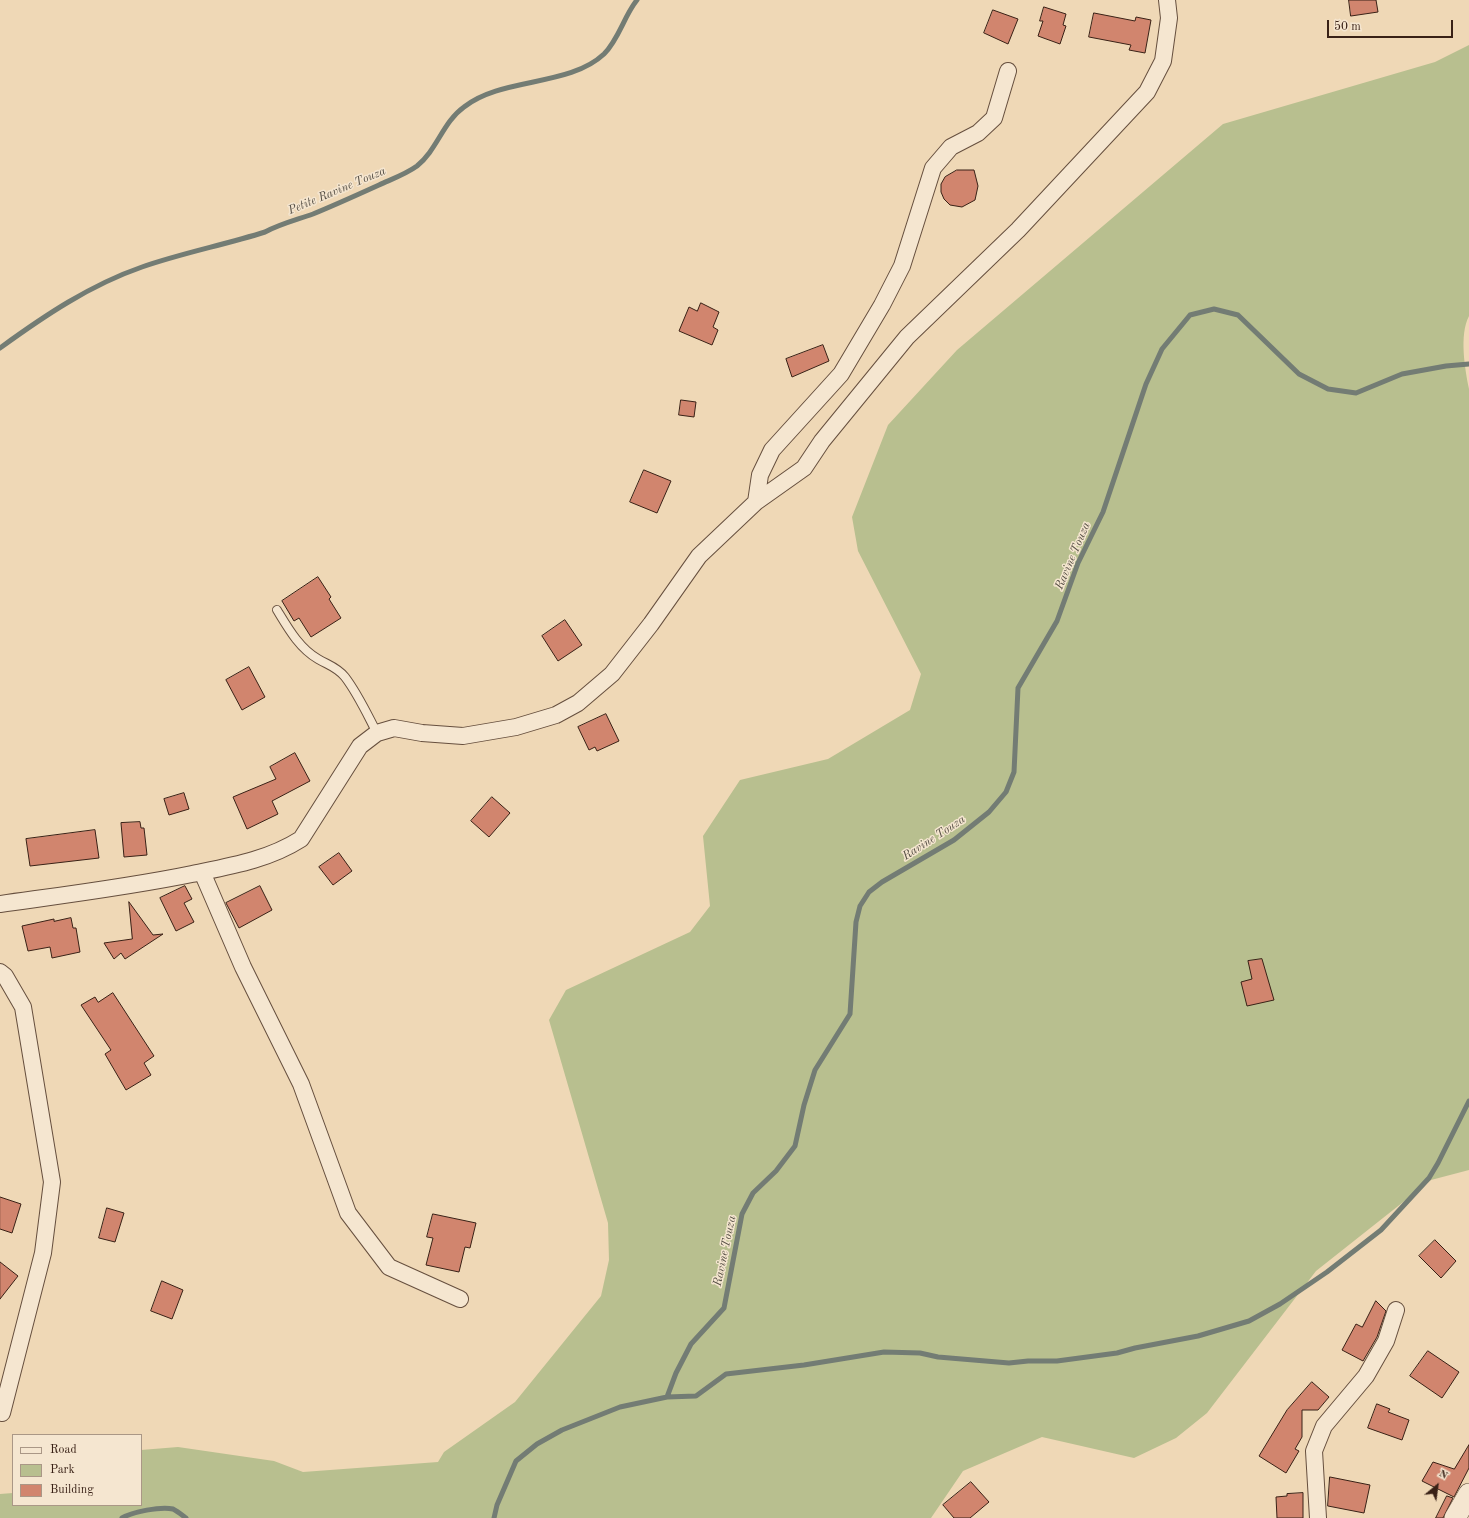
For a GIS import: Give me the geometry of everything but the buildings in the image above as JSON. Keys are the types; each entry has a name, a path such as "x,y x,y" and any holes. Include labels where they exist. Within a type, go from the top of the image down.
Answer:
{"street":[{"path":"0,904 140,885 250,863 287,848 302,839 360,746 377,733 394,728 422,733 463,736 516,727 556,715 578,704 612,674 651,624 699,556 756,502 804,468 822,441 907,337 1018,230 1147,92 1163,61 1168,18 1167,0"},
{"path":"756,502 760,475 772,450 841,374 882,306 902,266 933,168 951,147 978,133 994,118 1008,71"},
{"path":"202,872 243,967 301,1084 348,1213 389,1266 460,1299"},
{"path":"0,972 5,976 23,1007 52,1182 43,1253 2,1413"},
{"path":"1318,1518 1314,1450 1324,1426 1366,1376 1386,1341 1396,1310"},
{"path":"1455,1518 1469,1494"}],"lane":[{"path":"277,610 290,632 305,648 317,659 334,667 345,677 377,733"}],"green space":[{"path":"1469,45 1469,316 1464,333 1464,352 1469,389 1469,1170 1431,1180 1316,1271 1207,1413 1176,1438 1134,1458 1042,1437 963,1471 931,1518 0,1518 0,1494 12,1493 12,1506 142,1506 142,1450 178,1447 274,1461 303,1472 438,1462 444,1452 515,1402 601,1296 609,1260 608,1223 549,1020 566,990 690,932 710,906 703,836 740,780 828,759 910,710 921,674 858,551 852,517 888,425 957,350 1223,124 1435,62"}],"waterway":[{"name":"Petite Ravine Touza","path":"0,348 33,324 68,302 123,274 172,257 265,232 282,224 321,211 408,172 417,166 430,152 445,128 457,113 479,97 573,72 589,65 604,54 614,41 628,13 637,0"},
{"name":"Ravine Touza","path":"667,1397 676,1373 691,1344 724,1308 742,1214 753,1193 776,1171 795,1146 804,1105 815,1070 850,1014 856,922 860,906 869,892 882,882 954,840 989,812 1006,792 1014,772 1018,688 1057,621 1078,563 1103,512 1146,384 1162,349 1190,315 1214,309 1238,315 1299,374 1328,389 1356,393 1402,374 1446,366 1469,364"},
{"path":"494,1518 497,1505 516,1461 537,1444 562,1430 620,1407 667,1397 696,1396 726,1374 804,1365 884,1352 920,1353 938,1357 1009,1363 1028,1361 1057,1361 1117,1353 1198,1336 1249,1321 1280,1304 1327,1272 1381,1230 1429,1178 1469,1101"},
{"name":"Ravine Touza","path":"122,1518 147,1510 161,1508 173,1509 186,1518"}]}
